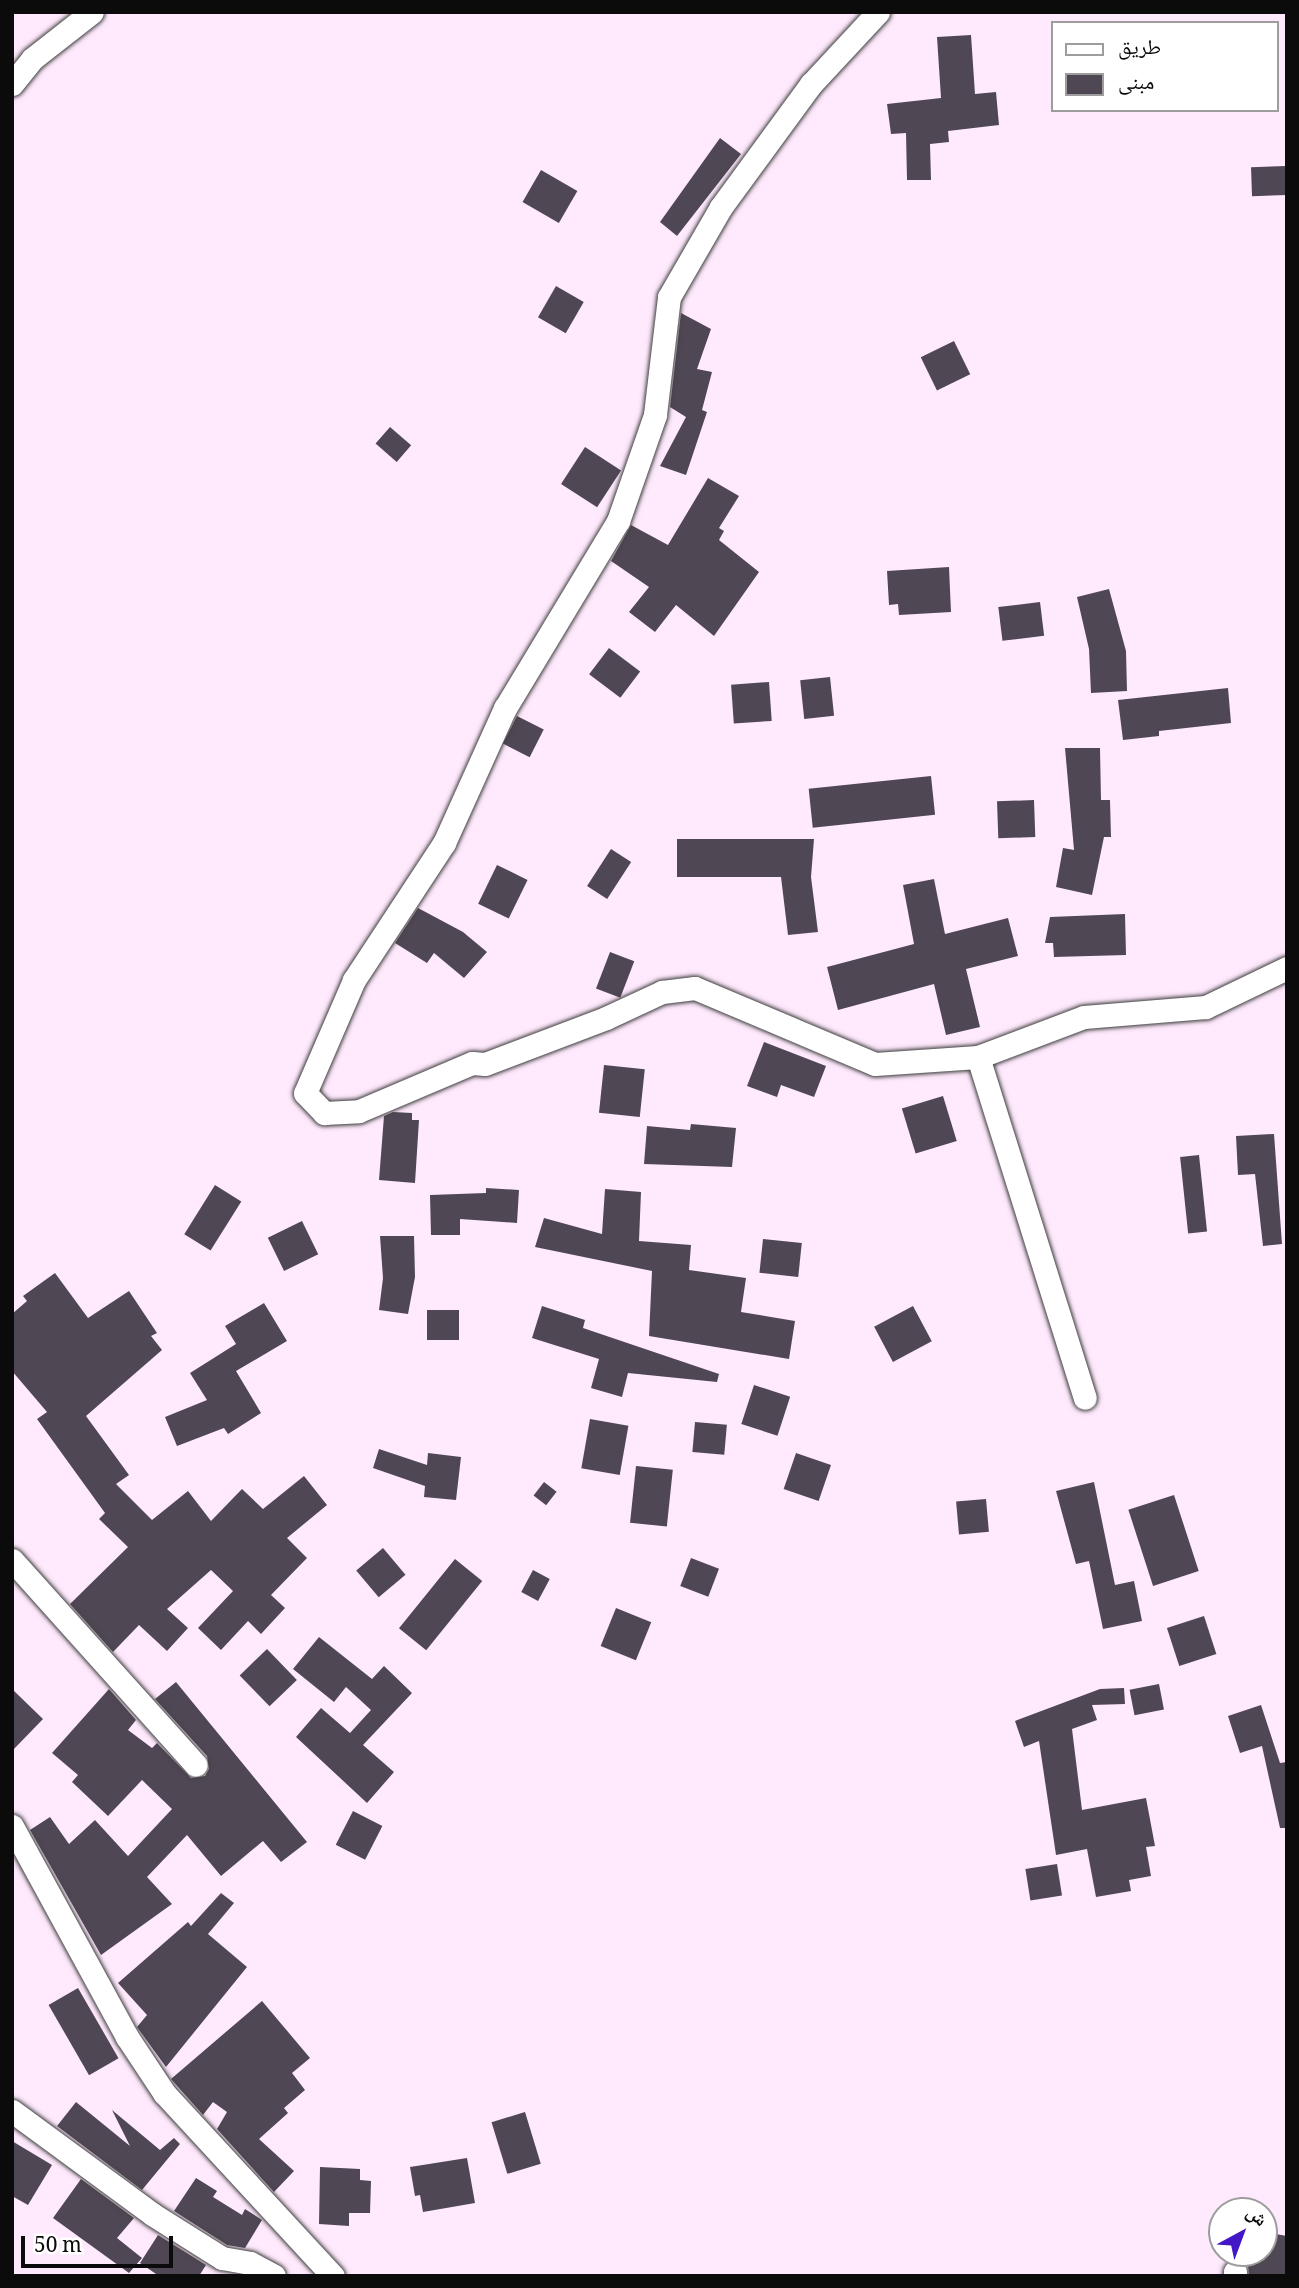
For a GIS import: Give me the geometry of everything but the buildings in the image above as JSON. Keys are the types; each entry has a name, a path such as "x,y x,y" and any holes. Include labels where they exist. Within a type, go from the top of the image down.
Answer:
{"street":[{"path":"12,84 32,58 92,12"},
{"path":"878,12 802,95 721,207 669,297 655,415 618,521 505,708 444,843 354,980 306,1093 324,1113 359,1111 472,1063 485,1065 606,1018 662,992 695,988 875,1064 978,1057 1084,1017 1206,1007 1287,968"},
{"path":"978,1057 1085,1398"},
{"path":"12,1560 196,1765"},
{"path":"12,1826 127,2037 164,2093 333,2276"},
{"path":"12,2111 152,2214 222,2258 250,2263 274,2276"}]}
